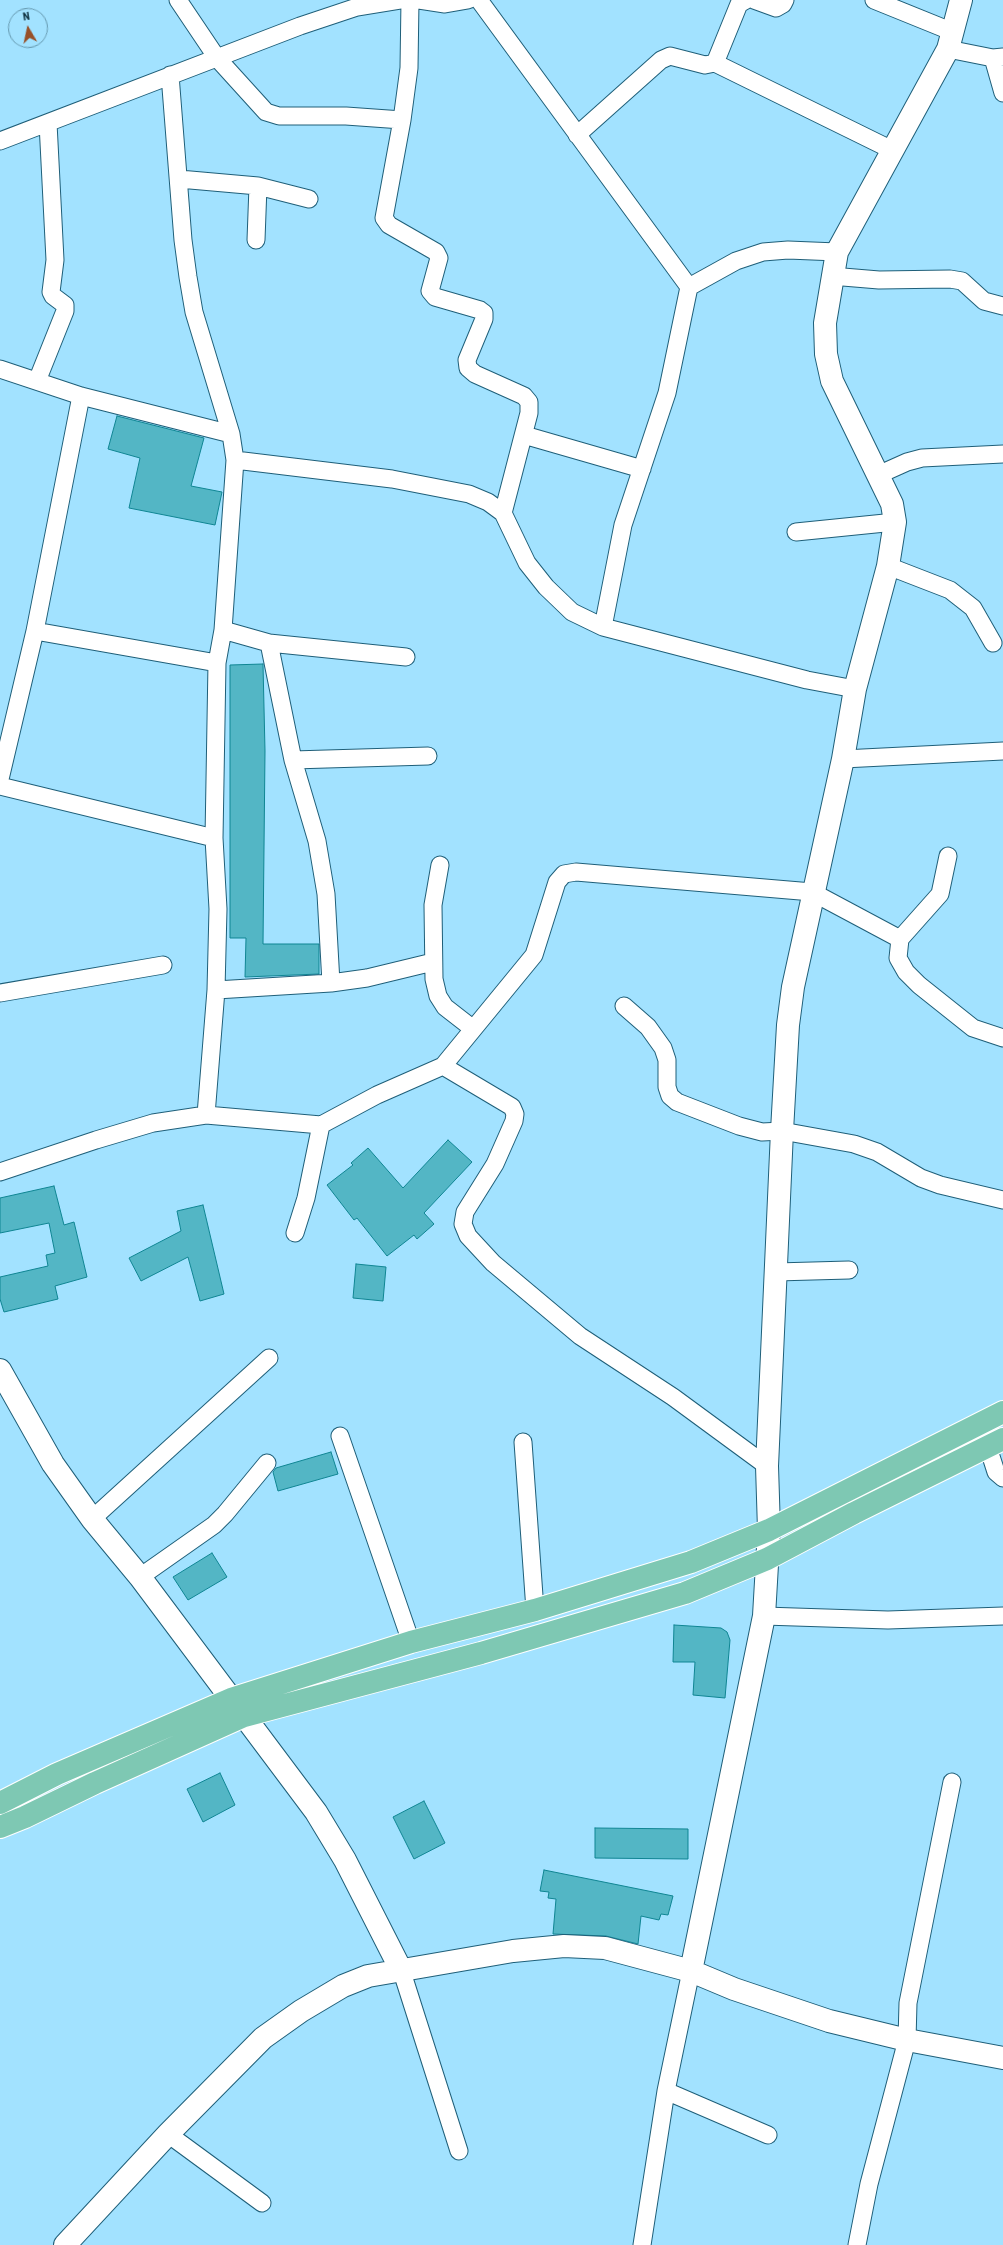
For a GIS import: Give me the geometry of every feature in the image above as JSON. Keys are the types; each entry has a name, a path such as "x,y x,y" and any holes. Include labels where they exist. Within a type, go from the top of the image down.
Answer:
{"main road":[{"path":"0,1803 58,1774 411,1642 535,1610 691,1562 769,1530 1003,1412"},
{"path":"0,1827 25,1818 95,1783 237,1707 550,1634 685,1593 767,1560 854,1513 996,1443"}],"street":[{"path":"178,0 217,58 266,112 279,116 346,116 402,120"},
{"path":"0,141 48,124 170,75 300,26 357,7 400,0"},
{"path":"410,0 409,68 402,120 384,218 388,226 436,252 439,258 430,291 435,297 480,310 484,313 484,319 468,360 468,368 475,374 524,396 529,402 530,413 503,513"},
{"path":"419,0 445,4 468,0"},
{"path":"479,0 689,287 667,393 623,525 603,627"},
{"path":"715,63 739,4 746,0"},
{"path":"754,0 776,8 783,4 786,0"},
{"path":"874,0 951,41 998,58 1003,93"},
{"path":"642,2245 666,2091 692,1971 764,1616 769,1530 767,1466 782,1132 788,1025 793,987 812,892 843,759 855,688 888,566 895,522 892,504 830,374 826,354 825,323 831,276 837,252 951,41 961,0"},
{"path":"578,135 661,60 670,56 705,65 715,63 892,150"},
{"path":"170,75 183,240 194,312 231,434 235,460 223,630 216,664 214,838 218,909 216,990 206,1115"},
{"path":"37,381 66,305 53,296 51,292 55,260 48,124"},
{"path":"178,179 258,186 309,199"},
{"path":"256,240 258,186"},
{"path":"689,287 736,261 763,252 788,250 837,252"},
{"path":"831,276 879,280 950,279 962,281 984,301 1003,306"},
{"path":"0,369 81,396 231,434"},
{"path":"0,779 34,630 81,396"},
{"path":"524,436 584,451 642,469"},
{"path":"878,475 907,462 922,458 1003,454"},
{"path":"235,460 392,479 469,494 488,502 503,513 527,563 546,587 572,612 603,627 808,680 855,688"},
{"path":"796,532 895,522"},
{"path":"888,566 950,590 973,608 993,644"},
{"path":"34,630 216,664"},
{"path":"223,630 269,643 406,657"},
{"path":"269,643 293,760 317,841 326,894 331,983"},
{"path":"843,759 1003,751"},
{"path":"293,760 428,756"},
{"path":"0,786 214,838"},
{"path":"948,856 940,894 900,939 898,958 906,972 973,1028 1003,1038"},
{"path":"440,865 434,905 434,979 438,996 445,1007 472,1028"},
{"path":"0,1172 153,1123 206,1115 321,1125 377,1094 443,1066 472,1028 534,954 558,882 564,874 576,872 812,892 900,939"},
{"path":"216,990 331,983 366,978 433,962"},
{"path":"0,993 163,965"},
{"path":"624,1006 648,1027 663,1048 667,1060 667,1087 670,1096 677,1102 739,1126 762,1132 782,1132 854,1144 877,1152 921,1178 934,1183 1003,1200"},
{"path":"443,1066 512,1107 515,1114 514,1121 495,1164 465,1212 462,1224 468,1236 493,1263 580,1336 673,1397 767,1466"},
{"path":"295,1233 306,1198 321,1125"},
{"path":"776,1272 849,1270"},
{"path":"92,1519 269,1358"},
{"path":"0,1370 53,1464 92,1519 140,1577 316,1812 345,1860 402,1972 459,2151"},
{"path":"340,1436 411,1642"},
{"path":"523,1442 535,1610"},
{"path":"996,1443 996,1472 1003,1478"},
{"path":"140,1577 214,1525 226,1514 267,1463"},
{"path":"764,1616 888,1620 1003,1616"},
{"path":"857,2245 869,2184 907,2040 908,2003 952,1782"},
{"path":"65,2245 168,2134 263,2038 301,2011 343,1986 368,1976 402,1972 513,1951 564,1946 605,1948 692,1971 734,1989 829,2021 907,2040 1003,2058"},
{"path":"666,2091 768,2134"},
{"path":"168,2134 262,2203"}],"building":[{"path":"117,416 204,438 191,486 222,492 215,525 129,508 140,458 108,449"},
{"path":"263,664 265,751 263,944 319,944 319,974 245,977 246,938 230,938 230,665"},
{"path":"448,1140 472,1162 424,1213 434,1224 417,1239 414,1235 387,1256 357,1218 354,1220 327,1185 353,1165 351,1163 368,1148 403,1188"},
{"path":"54,1186 64,1225 74,1222 87,1277 55,1286 58,1299 4,1312 0,1299 0,1277 48,1266 46,1255 55,1253 49,1223 0,1233 0,1198"},
{"path":"203,1205 224,1294 200,1301 188,1257 141,1281 129,1258 181,1231 177,1211"},
{"path":"356,1264 386,1267 383,1301 353,1298"},
{"path":"331,1452 338,1474 278,1491 273,1472 276,1468"},
{"path":"212,1553 227,1577 188,1600 173,1577"},
{"path":"674,1625 721,1628 727,1632 730,1640 725,1698 693,1695 695,1662 673,1662"},
{"path":"220,1773 235,1805 203,1822 187,1789"},
{"path":"424,1801 445,1843 414,1859 393,1817"},
{"path":"595,1828 688,1829 688,1859 595,1858"},
{"path":"544,1870 673,1896 668,1915 661,1914 659,1920 641,1916 638,1944 606,1936 553,1934 556,1899 548,1898 549,1892 540,1891"}]}
